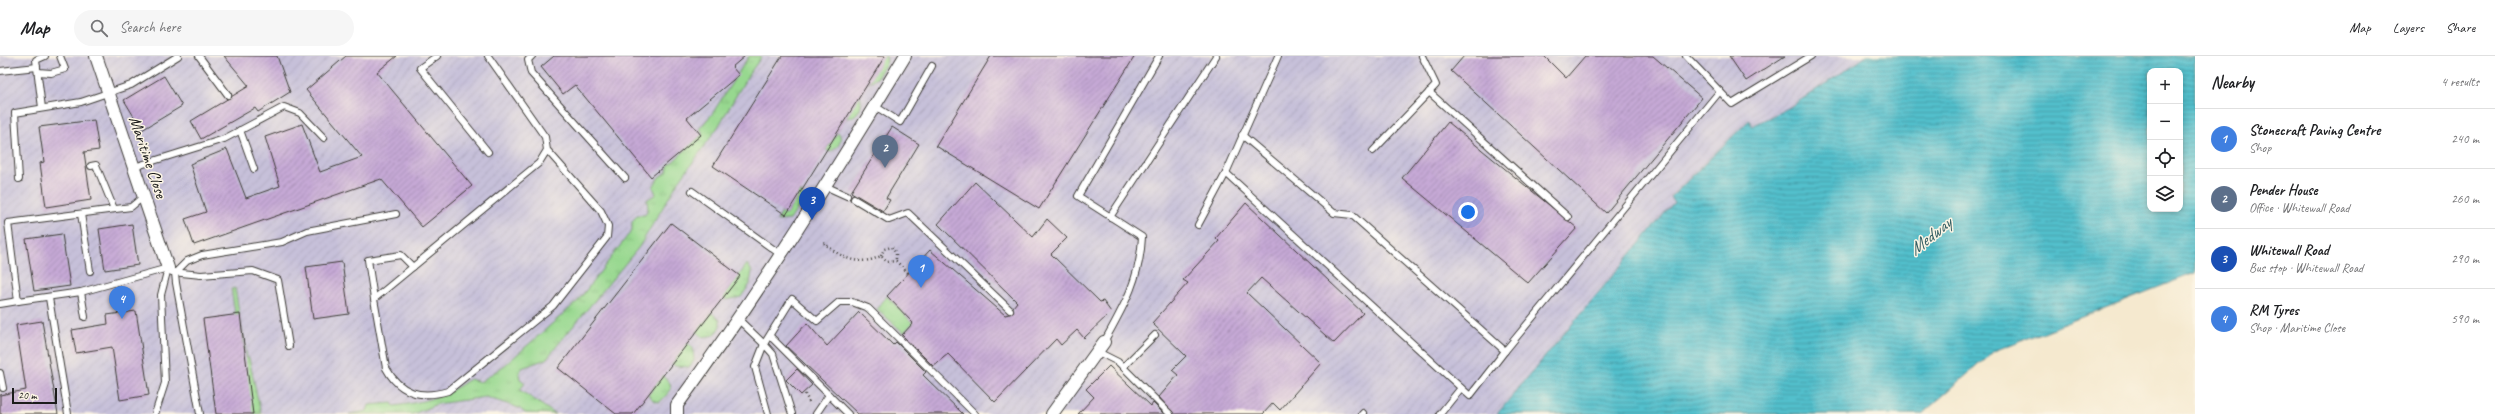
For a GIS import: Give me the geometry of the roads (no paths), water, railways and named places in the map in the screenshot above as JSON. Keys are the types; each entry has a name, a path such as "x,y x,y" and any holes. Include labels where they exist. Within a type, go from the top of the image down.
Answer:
{"street":[{"name":"Maritime Close","path":"96,56 143,196 172,270"},
{"path":"677,414 677,405 738,319 825,186 904,56"},
{"path":"1052,414 1101,347"}],"lane":[{"path":"42,108 36,59 45,56"},
{"path":"0,71 37,69 51,73 66,71 60,56"},
{"path":"19,179 15,113 81,102 108,93 138,82 178,56"},
{"path":"199,56 228,95"},
{"path":"437,56 420,68 488,152"},
{"path":"413,267 401,255 368,260 386,368 391,376 402,386 417,395 431,396 448,391 553,306 607,237 608,226 600,211 547,150 545,136 488,56"},
{"path":"532,56 528,60 530,73 626,178"},
{"path":"1159,56 1078,196 1142,237 1141,260 1131,294 1101,347 1170,414"},
{"path":"1110,216 1216,56"},
{"path":"1198,225 1226,172 1278,56"},
{"path":"1373,151 1436,85 1422,56"},
{"path":"1686,56 1732,104 1811,56"},
{"path":"875,106 900,122 932,66"},
{"path":"1226,172 1470,396 1505,351 1720,91"},
{"path":"1429,92 1568,216"},
{"path":"134,167 222,140 285,107 300,112 324,138"},
{"path":"240,130 254,169"},
{"path":"1242,135 1334,213 1352,215 1505,351"},
{"path":"374,299 538,163 547,150"},
{"path":"91,166 96,165 114,209"},
{"path":"825,186 847,196"},
{"path":"692,191 780,254"},
{"path":"18,301 8,223 131,207 143,196"},
{"path":"854,199 889,220 908,213 1010,310"},
{"path":"81,214 90,271"},
{"path":"0,304 49,298 81,292 172,270 187,261 212,253 282,242 307,231 396,214"},
{"path":"172,270 206,274 253,271 278,280 289,346"},
{"path":"155,414 165,383 161,294 172,270"},
{"path":"172,270 200,414"},
{"path":"81,292 85,317"},
{"path":"49,298 68,414"},
{"path":"768,414 755,367 764,344 792,299 817,321 839,302 852,302 868,308 975,414"},
{"path":"738,319 773,354 792,414"},
{"path":"1123,367 1155,335"},
{"path":"770,336 848,414"},
{"path":"0,373 3,388"},
{"path":"1440,414 1461,388"},
{"path":"816,414 829,395"}],"water":[{"name":"Medway","path":"1867,56 2195,56 2195,273 1994,351 1922,414 1497,414 1674,202 1671,197 1749,120 1752,126 1790,107"}],"place":[{"name":"Pender House","path":"885,168"},
{"name":"Whitewall Road","path":"812,220"},
{"name":"Stonecraft Paving Centre","path":"921,288"},
{"name":"RM Tyres","path":"122,319"}]}
